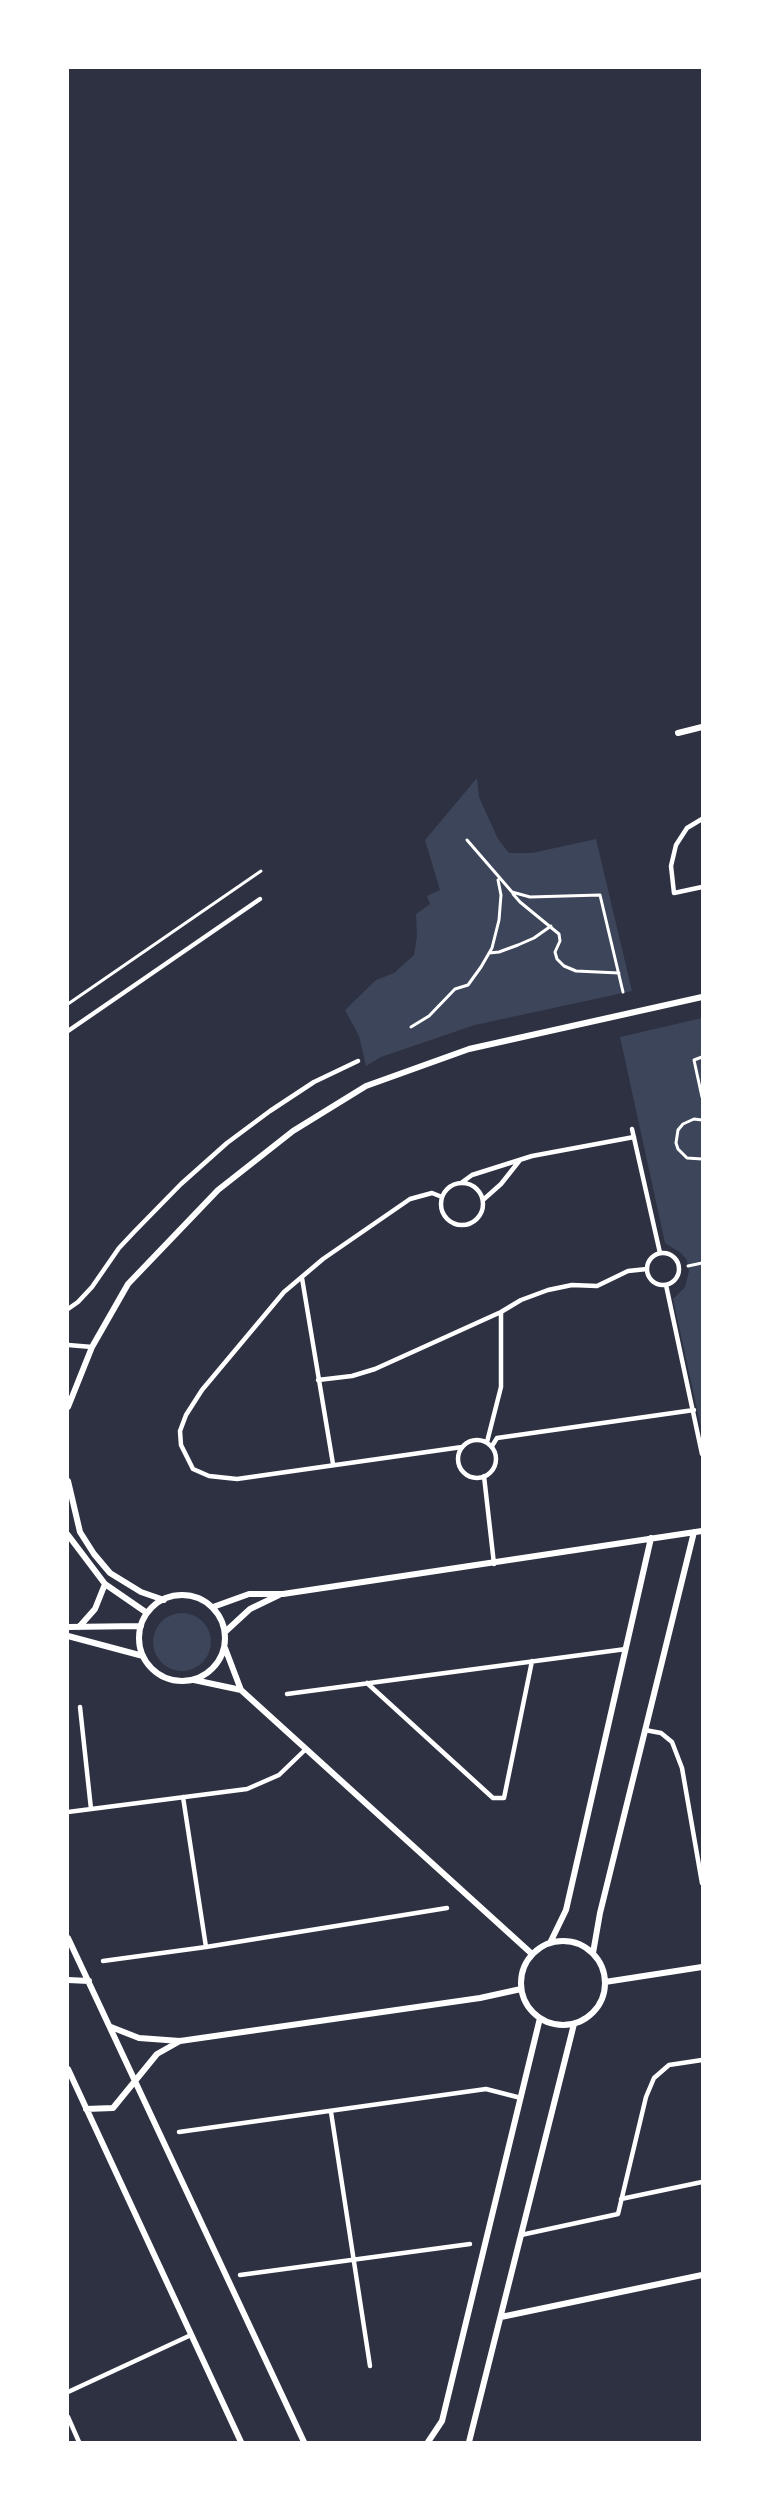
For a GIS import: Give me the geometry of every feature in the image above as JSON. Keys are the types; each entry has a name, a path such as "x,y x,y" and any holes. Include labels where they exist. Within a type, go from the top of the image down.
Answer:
{"street":[{"path":"678,733 702,727"},
{"path":"68,1407 92,1347 128,1284 218,1190 293,1131 366,1086 469,1049 702,997"},
{"path":"68,1481 80,1532 94,1554 110,1573 141,1592 164,1599"},
{"path":"213,1607 249,1594 283,1594 702,1531"},
{"path":"593,1953 600,1913 694,1532"},
{"path":"68,1535 105,1584 147,1613"},
{"path":"550,1942 573,1942 593,1953 599,1961 605,1982 603,1996 597,2008 587,2018 574,2024 562,2025 540,2019 524,2001 521,1976 532,1954 550,1942 566,1910 651,1538"},
{"path":"79,1627 95,1608 105,1584"},
{"path":"225,1632 250,1609 283,1594"},
{"path":"242,1690 193,1680 179,1681 164,1677 152,1669 143,1656 139,1641 141,1626 147,1613 164,1599 172,1596 186,1595 201,1599 213,1607 222,1619 225,1648 242,1690 532,1954"},
{"path":"68,1627 141,1626"},
{"path":"68,1636 143,1656"},
{"path":"193,1680 208,1672 219,1661 225,1648"},
{"path":"68,1938 304,2442"},
{"path":"605,1982 702,1967"},
{"path":"68,1980 89,1981"},
{"path":"111,2027 139,2038 180,2041 480,1998 521,1989"},
{"path":"428,2442 442,2421 540,2019"},
{"path":"469,2442 574,2024"},
{"path":"86,2109 113,2108 157,2054 180,2041"},
{"path":"68,2069 241,2442"},
{"path":"501,2317 702,2275"}],"lane":[{"path":"702,819 687,828 676,845 671,866 674,892 702,887"},
{"path":"68,1030 260,899"},
{"path":"68,1309 92,1287 119,1248 135,1231 181,1184 228,1143 270,1111 314,1082 358,1061"},
{"path":"632,1129 660,1253"},
{"path":"461,1183 470,1184 478,1190 483,1206 476,1221 459,1226 451,1223 442,1214 442,1197 448,1187 461,1183 472,1175 520,1160 634,1137"},
{"path":"483,1200 501,1184 520,1160"},
{"path":"442,1197 432,1193 410,1199 323,1258 285,1293 202,1390 183,1423 180,1431 181,1445 193,1469 209,1476 237,1479 462,1447 475,1440 487,1442 492,1446 495,1452 493,1470 484,1476 475,1478 464,1472 459,1460 462,1447"},
{"path":"660,1253 673,1257 679,1266 677,1277 666,1285 652,1281 647,1269 650,1259 660,1253"},
{"path":"318,1380 352,1376 375,1369 501,1312 521,1300 548,1290 572,1285 597,1286 628,1270 647,1269"},
{"path":"302,1278 333,1464"},
{"path":"666,1285 702,1454"},
{"path":"487,1442 501,1387 501,1312"},
{"path":"68,1345 92,1347"},
{"path":"492,1446 497,1438 694,1410"},
{"path":"484,1476 494,1564"},
{"path":"287,1694 626,1649"},
{"path":"367,1683 493,1798 504,1798 532,1661"},
{"path":"80,1707 92,1809"},
{"path":"645,1730 661,1733 672,1742 682,1768 702,1883"},
{"path":"68,1812 247,1789 279,1775 306,1749"},
{"path":"183,1797 206,1947"},
{"path":"103,1961 206,1947 447,1908"},
{"path":"521,2235 618,2214 646,2097 654,2078 669,2066 702,2060"},
{"path":"179,2132 486,2089 521,2098"},
{"path":"331,2112 370,2366"},
{"path":"621,2199 702,2182"},
{"path":"240,2275 470,2244"},
{"path":"68,2392 191,2335"},
{"path":"68,2417 79,2442"}],"path":[{"path":"467,840 520,902 559,934 560,941 555,952 557,959 564,966 576,971 619,973"},
{"path":"68,1004 261,871"},
{"path":"411,1027 429,1016 454,989 468,985 489,953 499,920 501,896 498,878"},
{"path":"512,892 530,897 600,895 623,992"},
{"path":"489,953 518,945 534,938 551,926"},
{"path":"702,1057 694,1060 702,1097"},
{"path":"702,1120 694,1119 682,1125 678,1130 676,1143 687,1158 702,1159"},
{"path":"688,1266 702,1263"}],"shaded area":[{"path":"477,778 479,797 498,839 509,853 532,853 596,839 632,991 475,1025 381,1057 366,1066 359,1036 345,1010 376,980 394,973 414,955 417,936 416,914 430,904 427,896 440,890 425,840"},
{"path":"702,1018 702,1432 673,1299 685,1287 689,1271 687,1260 681,1253 665,1243 620,1037"},
{"path":"176,1613 188,1613 203,1621 211,1636 211,1648 203,1663 188,1671 176,1671 161,1663 153,1648 153,1636 161,1621"}]}
